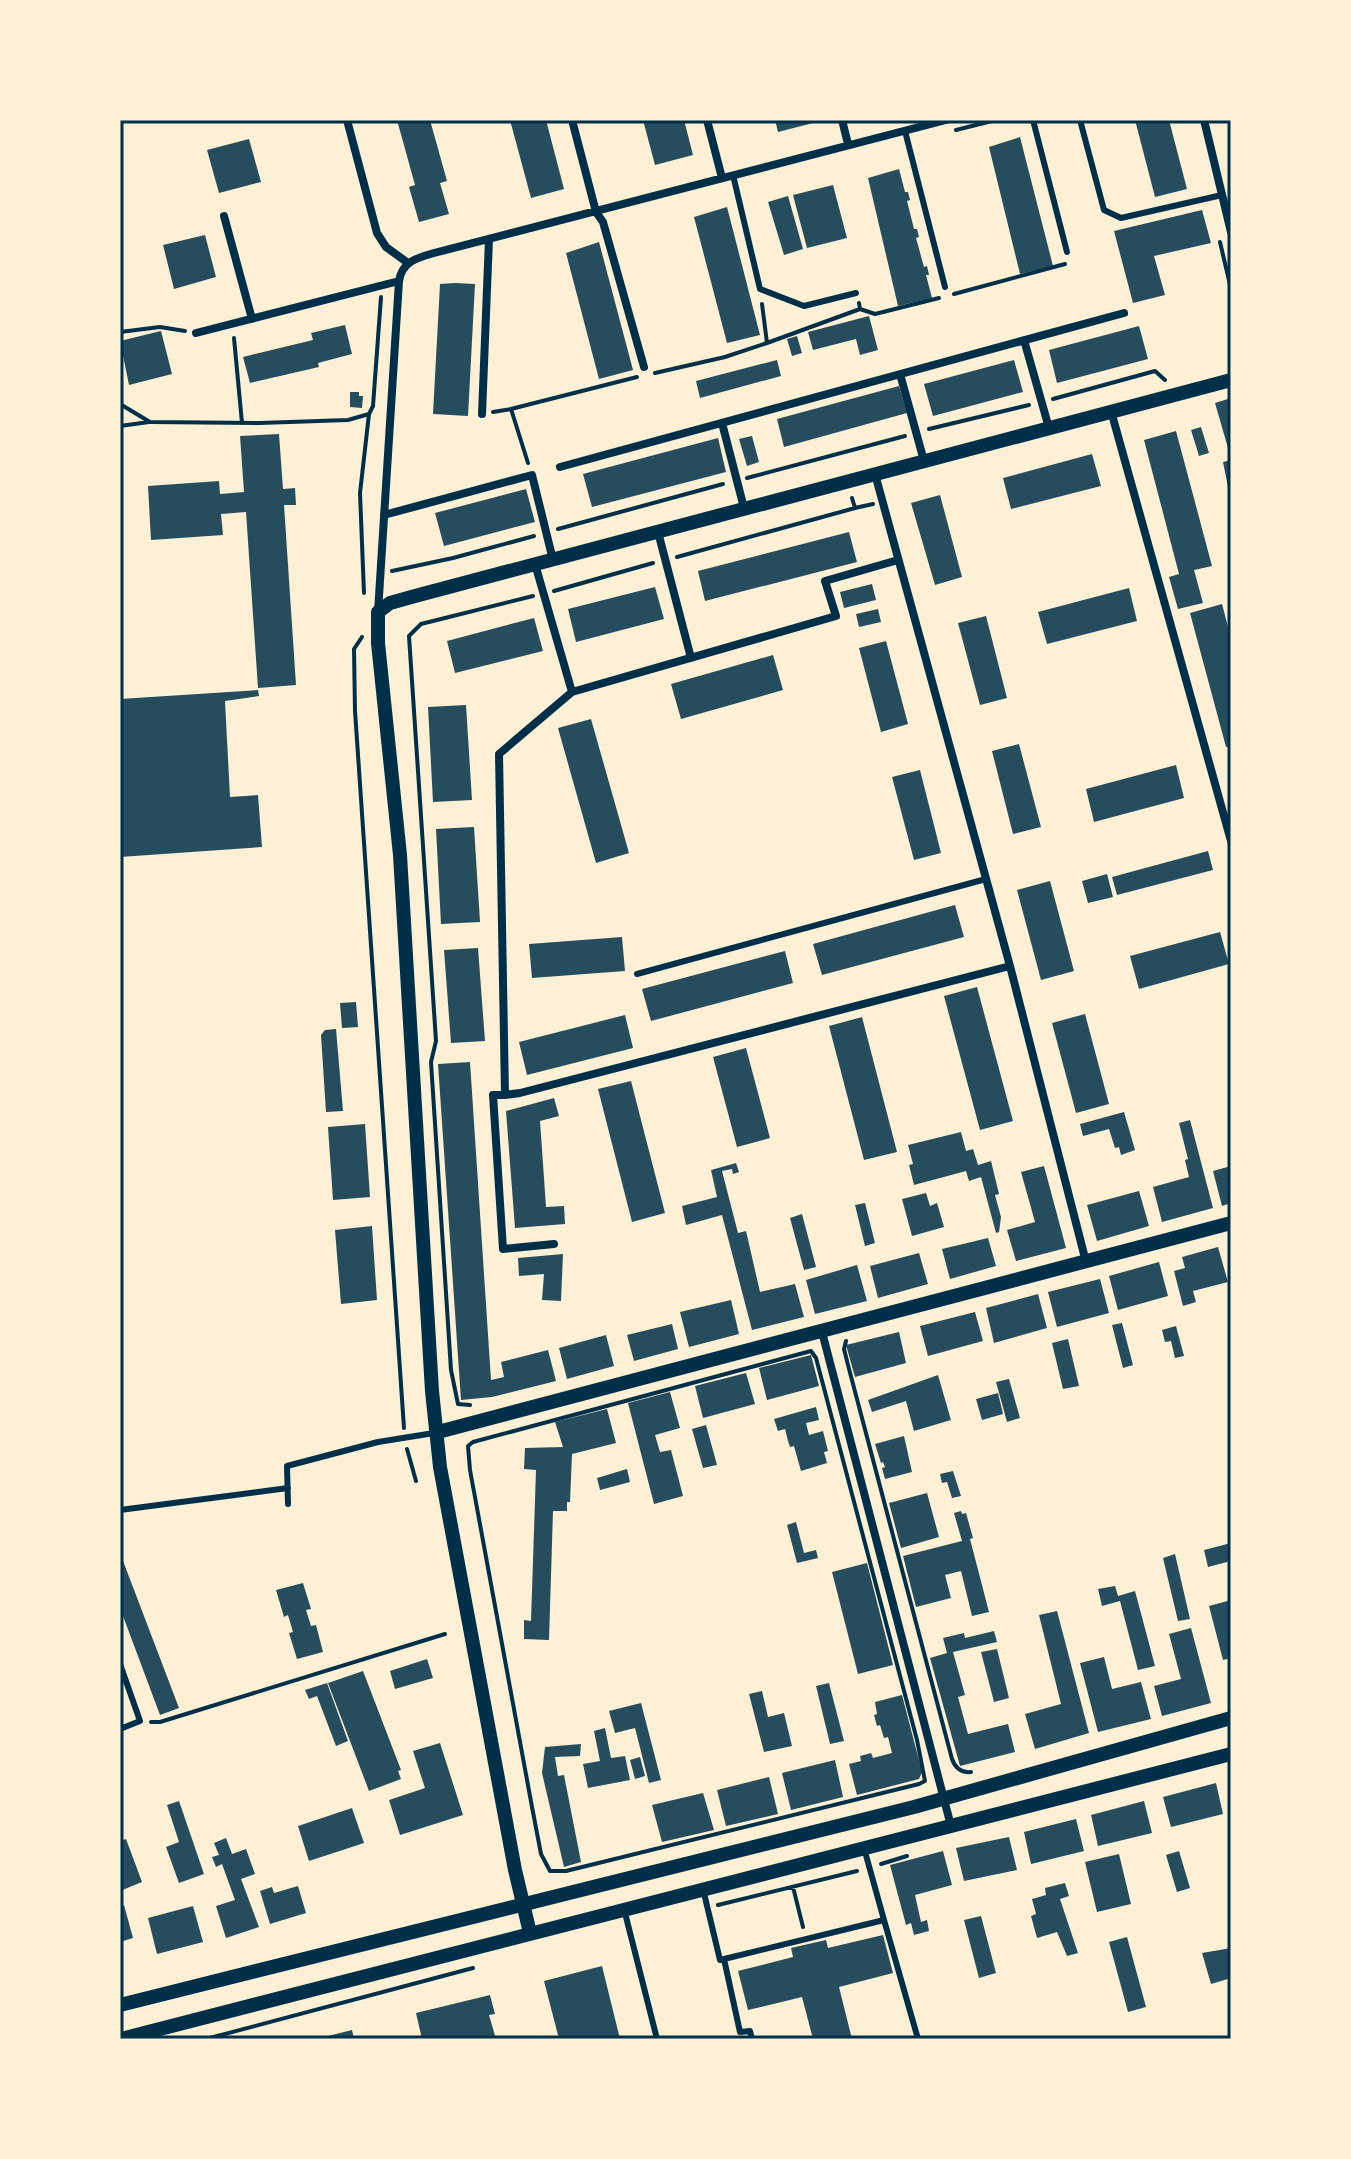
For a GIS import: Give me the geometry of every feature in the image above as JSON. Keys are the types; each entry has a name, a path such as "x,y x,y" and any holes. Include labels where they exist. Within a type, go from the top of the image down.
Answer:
{"street":[{"path":"347,120 377,233 386,247 408,263"},
{"path":"572,120 596,212 603,222 644,367"},
{"path":"707,120 722,178"},
{"path":"842,120 848,144"},
{"path":"530,1933 440,1467 432,1391 400,855 378,643 400,272 419,257 946,120"},
{"path":"1204,120 1231,232"},
{"path":"224,216 252,319"},
{"path":"482,414 489,239"},
{"path":"196,333 399,281"},
{"path":"560,467 1124,313"},
{"path":"1024,340 1049,428"},
{"path":"900,374 924,461"},
{"path":"378,612 390,603 1231,380"},
{"path":"1111,411 1231,841"},
{"path":"722,423 744,508"},
{"path":"875,474 1010,966 1087,1263"},
{"path":"384,515 532,475 553,560"},
{"path":"658,532 691,658"},
{"path":"505,1095 499,754 572,692 836,616 825,581 898,560"},
{"path":"535,564 572,692"},
{"path":"554,1244 503,1249 493,1095 520,1093 1010,966"},
{"path":"438,1432 1231,1223"},
{"path":"822,1332 951,1826"},
{"path":"120,2005 944,1799 1231,1718"},
{"path":"121,2039 1231,1754"},
{"path":"684,1863 697,1890"}],"lane":[{"path":"1033,120 1067,252"},
{"path":"1080,120 1104,210 1121,218 1222,195"},
{"path":"905,131 945,287"},
{"path":"733,175 760,289 804,306 856,293"},
{"path":"637,974 986,879"},
{"path":"288,1504 287,1466 438,1432"},
{"path":"120,1510 288,1488"},
{"path":"120,1664 140,1721 120,1729"},
{"path":"864,1848 918,2039"},
{"path":"697,1890 720,1960 884,1920"},
{"path":"624,1909 657,2039"},
{"path":"724,1959 740,2032 750,2031 752,2039"}],"path":[{"path":"943,134 996,120"},
{"path":"482,414 725,357 860,309 875,314 1065,264 1063,258 1067,252"},
{"path":"364,597 360,493 369,414 373,406 381,287"},
{"path":"760,289 767,343"},
{"path":"856,293 860,309"},
{"path":"232,324 242,423"},
{"path":"120,332 160,327 196,333"},
{"path":"391,560 390,569 394,572 1155,371 1168,382"},
{"path":"120,404 150,422"},
{"path":"511,409 532,475"},
{"path":"120,426 150,422 348,420 369,414"},
{"path":"473,1405 458,1404 451,1370 431,1062 436,1041 409,636 421,624 855,508 852,496"},
{"path":"363,627 361,639 354,649 355,711 406,1438 409,1462 416,1481"},
{"path":"819,1372 811,1351 602,1406 473,1442 468,1446 541,1854 550,1871 566,1871 925,1781"},
{"path":"848,1365 952,1759"},
{"path":"140,1721 160,1722 445,1634"},
{"path":"793,1887 806,1939"},
{"path":"206,2039 473,1968"}],"building":[{"path":"397,120 430,120 447,181 440,183 449,214 419,222 409,187 415,185"},
{"path":"510,120 546,120 564,189 531,198"},
{"path":"643,120 684,120 693,155 655,165"},
{"path":"775,120 821,120 821,121 778,132"},
{"path":"1135,120 1169,120 1187,189 1155,197"},
{"path":"1020,137 1053,266 1020,274 989,147"},
{"path":"249,139 261,182 219,193 207,150"},
{"path":"899,169 905,192 908,192 910,200 907,201 914,229 917,229 919,237 916,238 924,267 927,266 932,298 898,306 868,178"},
{"path":"833,185 847,238 807,248 793,195"},
{"path":"788,196 803,249 784,255 768,202"},
{"path":"727,207 760,335 727,343 694,217"},
{"path":"1202,210 1211,243 1154,256 1165,295 1133,303 1114,231"},
{"path":"205,235 216,277 174,289 163,245"},
{"path":"599,242 633,370 599,379 566,253"},
{"path":"440,284 475,284 468,416 433,414"},
{"path":"869,316 878,350 860,355 856,339 813,350 808,332"},
{"path":"345,325 352,354 318,363 319,367 250,383 243,357 313,340 311,333"},
{"path":"1139,326 1148,359 1057,383 1049,350"},
{"path":"161,331 172,374 129,385 120,341"},
{"path":"797,336 802,353 792,356 787,339"},
{"path":"777,360 781,376 700,398 696,381"},
{"path":"1014,360 1023,392 933,416 924,384"},
{"path":"899,386 907,413 784,447 777,419"},
{"path":"350,392 359,392 359,396 363,396 362,408 350,407"},
{"path":"1231,398 1231,447 1228,448 1215,403"},
{"path":"1201,427 1209,453 1199,456 1191,430"},
{"path":"1176,431 1212,566 1194,570 1203,603 1178,609 1169,577 1179,574 1144,440"},
{"path":"279,434 283,489 295,488 296,505 284,505 296,685 258,688 246,512 221,514 223,535 151,540 148,486 219,481 220,494 244,492 240,436"},
{"path":"752,436 759,462 747,466 739,439"},
{"path":"718,438 726,472 592,507 583,474"},
{"path":"1092,454 1101,486 1011,509 1003,478"},
{"path":"1231,460 1231,497 1230,497 1223,462"},
{"path":"526,489 535,522 444,546 435,513"},
{"path":"940,495 962,577 935,585 911,503"},
{"path":"849,532 857,562 705,601 698,571"},
{"path":"872,584 876,600 844,608 840,592"},
{"path":"655,587 664,619 576,642 568,609"},
{"path":"1129,588 1137,621 1047,644 1038,612"},
{"path":"1222,604 1231,638 1231,746 1226,747 1190,613"},
{"path":"878,609 881,622 859,627 856,614"},
{"path":"986,616 1007,698 980,705 958,623"},
{"path":"534,618 543,651 455,673 447,641"},
{"path":"886,641 908,724 881,732 859,648"},
{"path":"773,655 783,690 681,719 671,684"},
{"path":"258,690 259,696 225,701 230,797 258,795 262,847 120,857 120,699"},
{"path":"466,705 472,800 433,802 428,707"},
{"path":"591,719 629,853 596,863 558,728"},
{"path":"1019,744 1041,827 1013,834 992,751"},
{"path":"1176,765 1184,798 1094,822 1086,789"},
{"path":"920,770 941,853 914,860 892,777"},
{"path":"474,827 480,922 441,924 436,829"},
{"path":"1208,851 1213,870 1117,895 1112,877"},
{"path":"1107,874 1113,897 1088,903 1082,881"},
{"path":"1050,881 1074,971 1041,980 1017,890"},
{"path":"955,905 964,937 822,975 813,944"},
{"path":"1220,932 1229,964 1139,989 1130,956"},
{"path":"622,937 625,971 532,978 529,944"},
{"path":"478,948 485,1041 451,1043 444,950"},
{"path":"785,951 793,983 651,1021 642,989"},
{"path":"977,987 1013,1121 980,1130 944,996"},
{"path":"356,1002 358,1027 342,1028 340,1003"},
{"path":"1085,1014 1109,1104 1076,1113 1052,1023"},
{"path":"625,1015 633,1048 527,1075 519,1042"},
{"path":"862,1017 897,1152 864,1160 829,1026"},
{"path":"336,1029 343,1111 326,1112 321,1035 325,1030"},
{"path":"746,1048 770,1138 737,1147 713,1057"},
{"path":"470,1062 491,1380 504,1377 501,1362 548,1350 556,1381 492,1397 461,1400 438,1064"},
{"path":"631,1081 665,1213 632,1222 598,1089"},
{"path":"554,1098 559,1116 540,1121 546,1207 564,1206 565,1224 515,1228 506,1111"},
{"path":"1124,1112 1135,1150 1121,1155 1119,1147 1115,1148 1109,1129 1083,1136 1080,1124"},
{"path":"1190,1120 1213,1208 1162,1222 1153,1187 1189,1177 1179,1123"},
{"path":"365,1124 370,1197 333,1200 328,1127"},
{"path":"961,1132 966,1151 973,1149 978,1165 991,1161 999,1194 995,1195 1001,1217 999,1232 996,1233 981,1177 969,1181 966,1171 914,1185 908,1145"},
{"path":"736,1163 739,1172 733,1174 732,1169 722,1171 738,1233 746,1231 760,1292 795,1284 804,1317 752,1330 722,1215 686,1225 682,1206 717,1197 711,1170"},
{"path":"1044,1166 1066,1248 1016,1261 1007,1230 1035,1222 1021,1172"},
{"path":"1231,1166 1231,1203 1222,1206 1213,1171"},
{"path":"1139,1191 1149,1226 1097,1241 1087,1205"},
{"path":"926,1193 930,1206 937,1203 944,1227 912,1236 902,1199"},
{"path":"865,1203 875,1243 865,1246 855,1205"},
{"path":"802,1214 816,1267 804,1270 790,1218"},
{"path":"372,1226 377,1300 341,1304 335,1230"},
{"path":"988,1238 996,1266 950,1279 942,1249"},
{"path":"1218,1247 1228,1282 1193,1291 1196,1302 1183,1306 1174,1271 1185,1268 1182,1257"},
{"path":"919,1253 928,1284 878,1298 870,1266"},
{"path":"563,1254 561,1301 542,1300 544,1274 519,1276 518,1258"},
{"path":"1159,1262 1168,1296 1118,1310 1109,1276"},
{"path":"857,1265 867,1301 815,1314 806,1280"},
{"path":"1100,1279 1109,1313 1057,1327 1048,1292"},
{"path":"1038,1294 1047,1328 994,1343 986,1308"},
{"path":"731,1300 739,1334 689,1347 680,1312"},
{"path":"975,1312 983,1341 928,1356 920,1326"},
{"path":"1122,1323 1133,1365 1123,1368 1112,1325"},
{"path":"672,1324 678,1349 634,1361 627,1335"},
{"path":"1176,1326 1184,1356 1175,1358 1171,1341 1165,1342 1162,1330"},
{"path":"899,1332 906,1363 855,1377 846,1345"},
{"path":"606,1335 614,1366 567,1379 559,1348"},
{"path":"1068,1339 1079,1386 1063,1389 1052,1343"},
{"path":"811,1355 819,1386 767,1400 759,1368"},
{"path":"746,1373 755,1404 703,1418 695,1386"},
{"path":"938,1375 951,1420 914,1431 906,1401 872,1412 868,1400"},
{"path":"1009,1379 1020,1418 1007,1422 996,1382"},
{"path":"670,1392 680,1428 655,1435 660,1452 671,1450 683,1496 654,1504 628,1403"},
{"path":"998,1393 1003,1414 982,1420 976,1399"},
{"path":"816,1407 819,1420 806,1423 809,1435 823,1431 828,1451 824,1452 827,1463 801,1471 794,1446 790,1447 785,1429 778,1431 774,1419"},
{"path":"607,1409 616,1443 572,1454 567,1511 553,1511 549,1640 524,1639 524,1620 531,1621 536,1470 524,1469 525,1448 563,1447 555,1422"},
{"path":"706,1425 717,1465 703,1468 692,1429"},
{"path":"904,1436 912,1472 885,1479 882,1468 885,1467 875,1444"},
{"path":"627,1469 630,1482 600,1490 597,1478"},
{"path":"953,1471 961,1496 952,1498 947,1482 942,1483 940,1474"},
{"path":"927,1493 939,1537 901,1548 889,1503"},
{"path":"961,1511 962,1514 966,1513 973,1538 970,1539 989,1612 972,1616 961,1571 945,1575 951,1598 916,1607 903,1556 962,1541 954,1513"},
{"path":"796,1522 804,1553 816,1550 818,1558 797,1563 787,1525"},
{"path":"1231,1543 1231,1561 1208,1567 1204,1550"},
{"path":"120,1553 179,1708 160,1715 120,1608"},
{"path":"1175,1554 1190,1619 1178,1621 1163,1558"},
{"path":"867,1563 893,1665 858,1674 832,1572"},
{"path":"303,1583 311,1609 306,1610 311,1626 316,1625 323,1652 297,1659 289,1633 293,1632 288,1615 284,1617 276,1590"},
{"path":"1115,1586 1118,1596 1135,1591 1155,1666 1138,1670 1120,1601 1102,1606 1098,1589"},
{"path":"1231,1600 1231,1658 1223,1660 1209,1606"},
{"path":"1057,1611 1089,1733 1035,1749 1025,1714 1061,1704 1039,1615"},
{"path":"1191,1628 1211,1703 1162,1716 1154,1686 1181,1679 1169,1634"},
{"path":"994,1631 997,1642 953,1652 965,1695 958,1697 968,1734 1008,1724 1015,1752 960,1766 930,1658 947,1653 943,1638 964,1633 965,1638"},
{"path":"997,1649 1009,1698 994,1702 981,1652"},
{"path":"1104,1657 1112,1689 1141,1682 1151,1719 1098,1732 1080,1663"},
{"path":"427,1659 433,1678 395,1689 390,1671"},
{"path":"363,1671 401,1770 398,1771 401,1779 369,1791 328,1683"},
{"path":"327,1683 348,1741 336,1746 317,1696 309,1699 305,1690"},
{"path":"829,1683 844,1741 830,1744 816,1686"},
{"path":"762,1691 768,1717 784,1713 792,1746 764,1752 749,1694"},
{"path":"902,1695 922,1772 919,1779 857,1795 849,1764 861,1761 860,1756 871,1753 873,1758 892,1753 888,1737 884,1738 880,1725 877,1726 875,1702"},
{"path":"641,1703 661,1780 649,1783 635,1728 615,1733 609,1711"},
{"path":"605,1728 611,1758 625,1756 630,1780 588,1788 583,1764 600,1761 594,1731"},
{"path":"440,1743 463,1815 400,1835 389,1800 425,1788 413,1751"},
{"path":"581,1744 580,1756 555,1757 558,1776 564,1775 581,1862 564,1867 542,1773 545,1747"},
{"path":"640,1757 645,1776 635,1779 630,1760"},
{"path":"835,1760 843,1797 791,1810 782,1773"},
{"path":"769,1777 778,1814 726,1826 717,1790"},
{"path":"1216,1783 1223,1814 1171,1827 1163,1797"},
{"path":"703,1793 714,1830 662,1842 652,1805"},
{"path":"179,1801 204,1874 179,1883 166,1847 179,1842 167,1805"},
{"path":"1144,1801 1152,1833 1098,1846 1091,1815"},
{"path":"352,1808 364,1843 309,1861 298,1826"},
{"path":"1076,1819 1084,1851 1031,1864 1024,1832"},
{"path":"1009,1837 1017,1870 964,1881 956,1848"},
{"path":"226,1838 232,1854 246,1849 255,1874 241,1879 259,1927 226,1938 216,1906 235,1900 222,1864 216,1867 212,1857 219,1855 214,1843"},
{"path":"126,1839 142,1882 120,1891 120,1841"},
{"path":"943,1851 952,1885 915,1895 921,1922 927,1920 929,1931 914,1935 911,1923 906,1925 890,1865"},
{"path":"1179,1851 1190,1888 1177,1892 1166,1855"},
{"path":"1119,1854 1131,1904 1097,1912 1085,1862"},
{"path":"1065,1883 1069,1896 1060,1899 1078,1953 1067,1956 1057,1932 1037,1938 1031,1916 1036,1914 1032,1899 1046,1895 1045,1888"},
{"path":"298,1886 306,1913 270,1924 260,1891 272,1887 274,1893"},
{"path":"124,1905 133,1938 120,1942 120,1906"},
{"path":"193,1906 203,1942 157,1954 148,1918"},
{"path":"981,1916 996,1973 979,1978 964,1920"},
{"path":"883,1935 893,1973 839,1987 852,2039 813,2039 802,1997 748,2010 738,1971 793,1957 791,1948 826,1940 828,1948"},
{"path":"1127,1937 1146,2007 1128,2012 1109,1942"},
{"path":"1231,1948 1231,1978 1211,1984 1202,1953"},
{"path":"602,1966 620,2039 559,2039 544,1981"},
{"path":"490,1995 495,2014 489,2015 496,2039 422,2039 416,2013"},
{"path":"352,2030 354,2039 320,2039 320,2038"}]}
